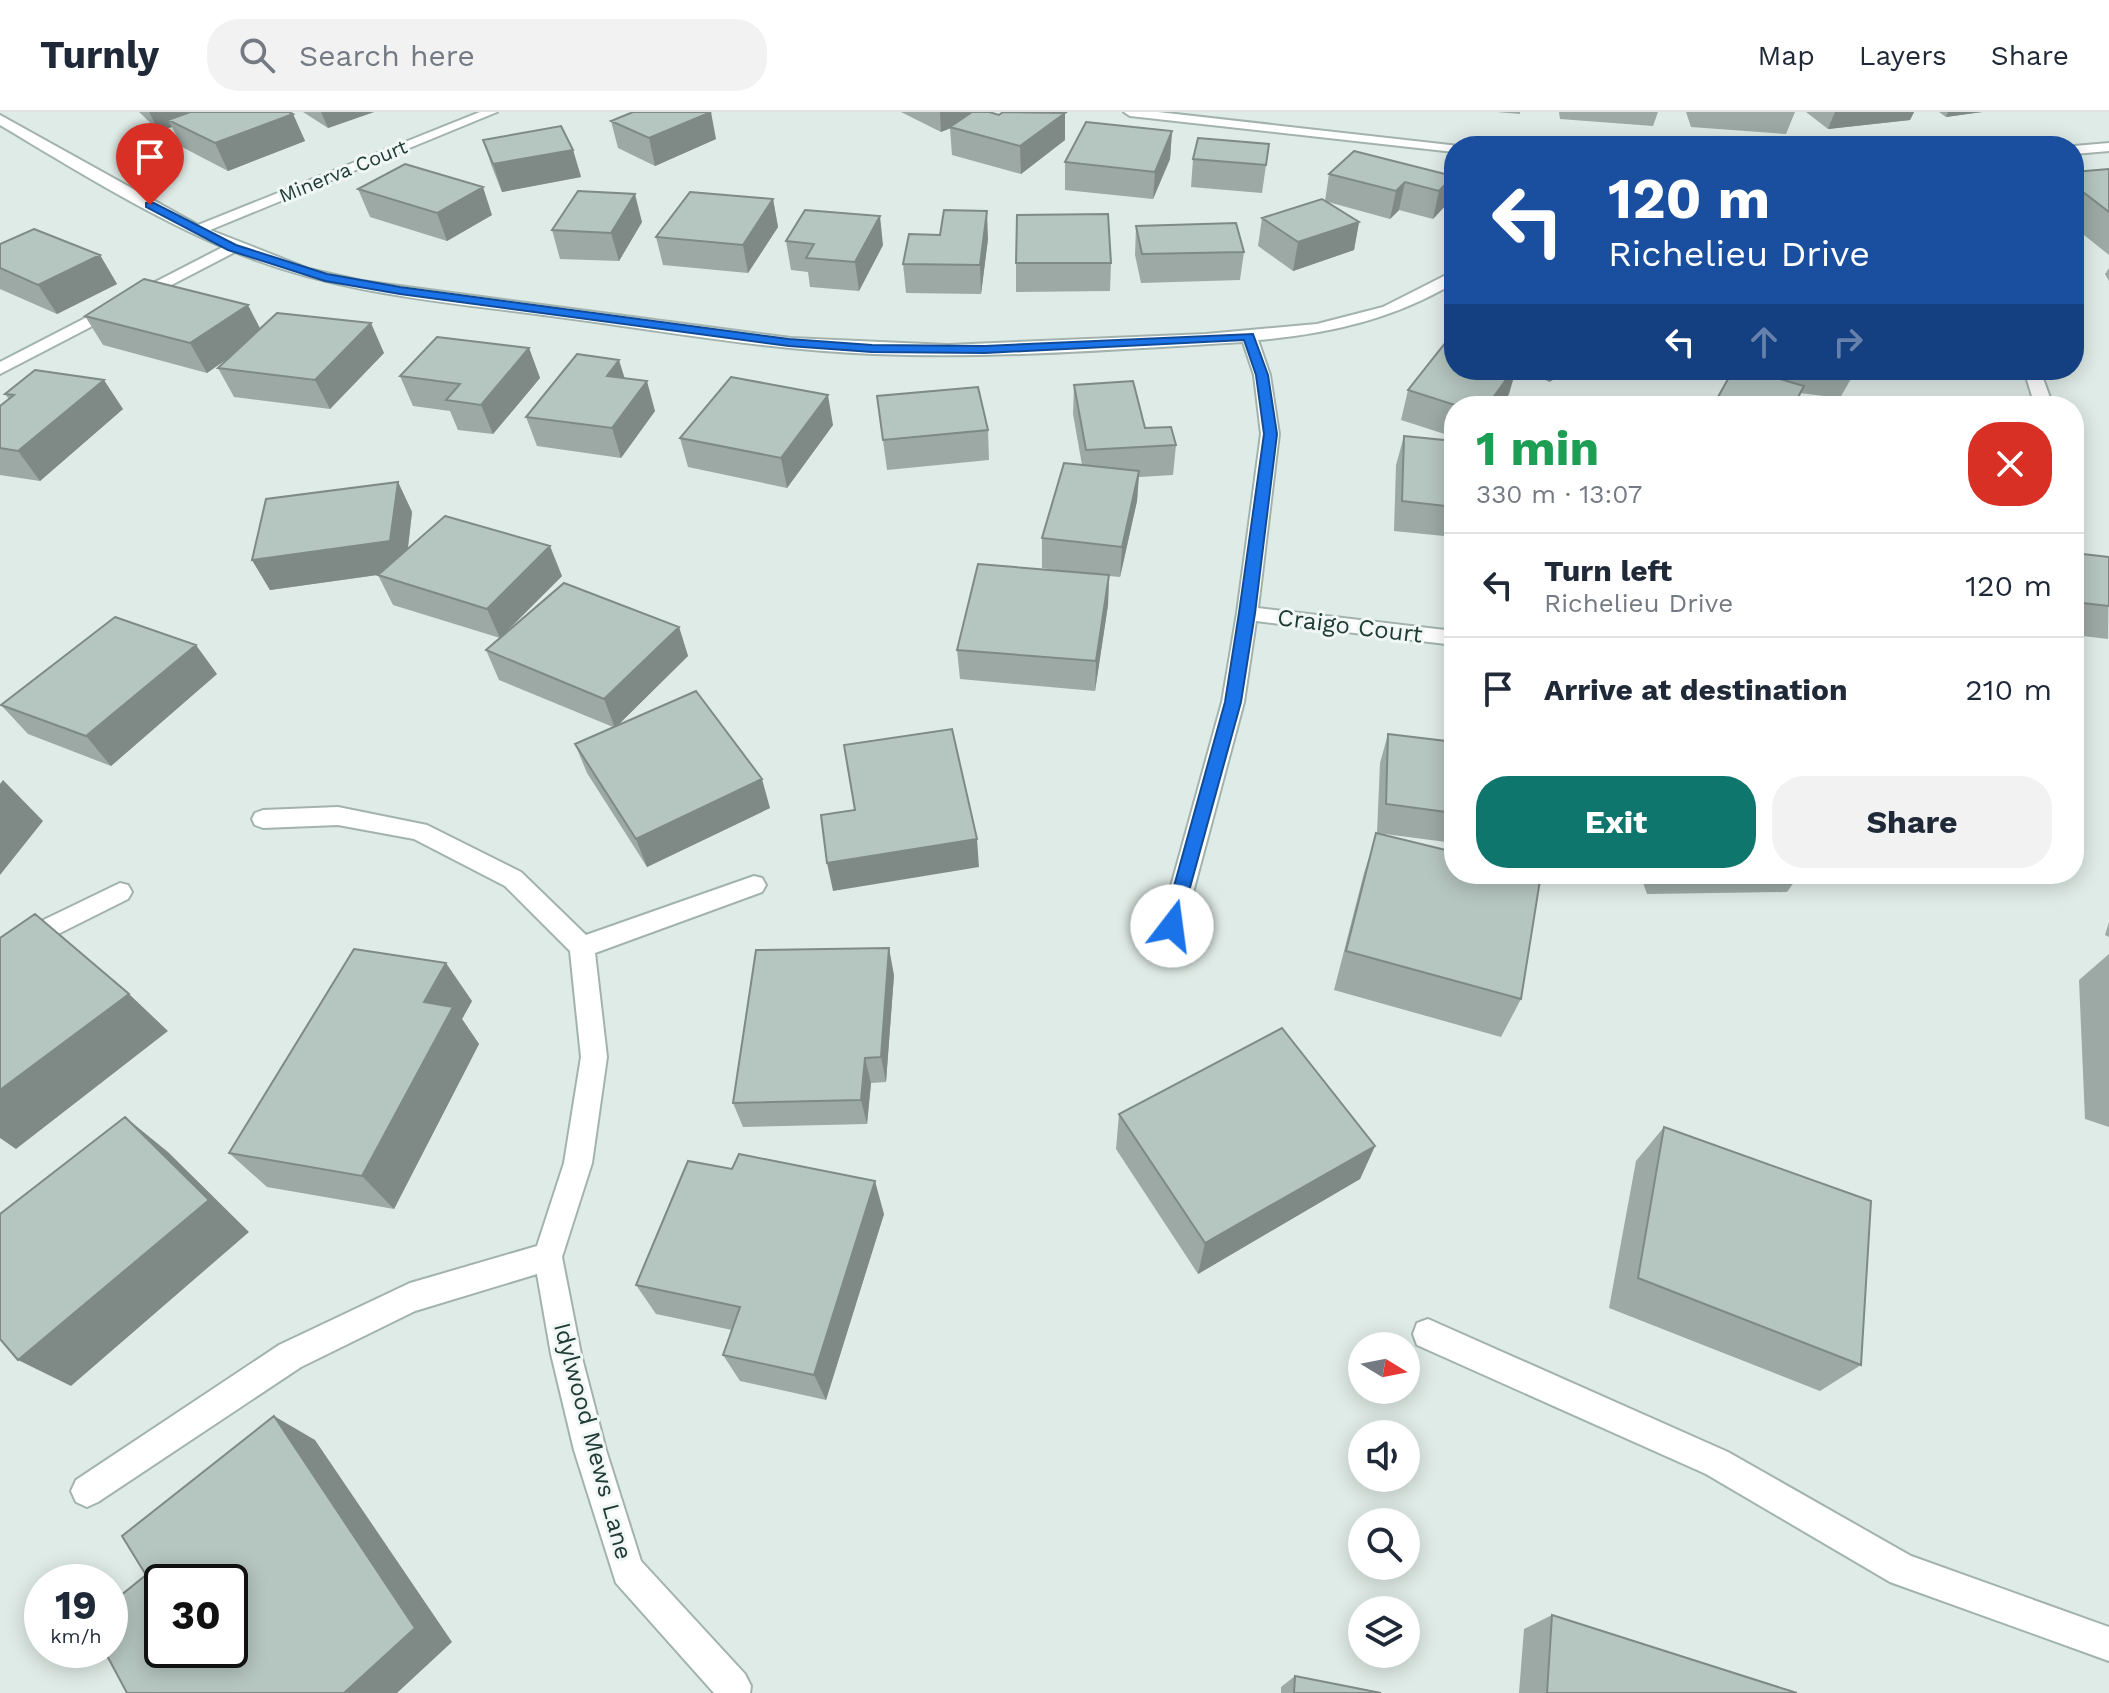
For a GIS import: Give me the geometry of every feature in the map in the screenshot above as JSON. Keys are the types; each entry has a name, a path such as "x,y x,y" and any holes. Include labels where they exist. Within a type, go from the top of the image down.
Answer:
{"street":[{"name":"Minerva Court","path":"196,231 491,112"},
{"path":"1130,112 1444,147"},
{"path":"0,119 196,231 232,248 325,277 400,291 789,342 872,349 985,350 1249,336 1302,330 1354,319 1397,306 1444,283"},
{"path":"2084,149 2109,147"},
{"path":"0,369 232,248"},
{"path":"1172,926 1233,702 1247,613 1270,434 1262,375 1249,336"},
{"name":"Craigo Court","path":"1247,613 1444,637"},
{"path":"263,819 338,816 419,831 513,879 582,947 754,885"},
{"path":"0,953 120,892"},
{"name":"Idylwood Mews Lane","path":"582,947 594,1057 578,1163 548,1257 566,1354 583,1423 628,1571 733,1690"},
{"path":"87,1491 290,1356 410,1298 548,1257"},
{"path":"1428,1334 1717,1463 1902,1570 2109,1644"}],"building":[{"path":"190,112 293,114 215,143 168,120"},
{"path":"633,112 711,112 649,138 611,121"},
{"path":"972,112 999,115 1003,112 1065,113 1020,146 950,127"},
{"path":"1086,122 1172,131 1155,172 1065,162"},
{"path":"561,126 573,150 493,164 483,140"},
{"path":"1198,138 1269,144 1266,165 1193,159"},
{"path":"1354,151 1444,174 1444,186 1439,191 1405,182 1396,191 1329,174"},
{"path":"405,164 483,187 437,213 358,189"},
{"path":"2109,169 2109,212 2084,193 2084,171"},
{"path":"578,191 635,194 611,233 552,230"},
{"path":"690,192 773,199 743,245 656,237"},
{"path":"1322,199 1359,222 1298,242 1262,218"},
{"path":"805,210 880,216 855,262 806,258 814,244 786,241"},
{"path":"944,210 987,211 980,265 903,264 909,234 940,235"},
{"path":"1108,214 1111,263 1016,263 1017,215"},
{"path":"1236,223 1244,252 1142,254 1136,226"},
{"path":"34,229 100,255 38,285 0,268 0,244"},
{"path":"144,279 248,305 190,343 85,316"},
{"path":"277,313 371,323 315,380 218,368"},
{"path":"437,337 529,348 481,405 446,400 460,384 400,376"},
{"path":"1444,345 1444,380 1506,380 1494,396 1444,396 1444,402 1408,390"},
{"path":"577,354 619,360 607,376 647,381 612,428 526,417"},
{"path":"35,370 104,380 18,451 0,448 0,406 14,395 5,394"},
{"path":"731,377 828,395 781,458 680,438"},
{"path":"1727,380 1783,380 1804,386 1799,396 1719,396"},
{"path":"1133,381 1145,428 1171,427 1176,445 1086,450 1074,385"},
{"path":"978,387 988,430 883,440 877,396"},
{"path":"1404,436 1444,440 1444,506 1402,501"},
{"path":"1064,463 1139,471 1122,547 1042,538"},
{"path":"398,482 390,541 252,560 266,499"},
{"path":"445,516 550,546 487,609 378,575"},
{"path":"2084,554 2109,557 2109,606 2084,603"},
{"path":"978,564 1109,575 1096,661 957,650"},
{"path":"564,583 679,627 604,699 486,650"},
{"path":"115,617 196,645 86,736 1,705"},
{"path":"696,691 762,779 636,839 575,744"},
{"path":"952,729 977,839 827,863 821,815 855,810 844,745"},
{"path":"1388,734 1444,741 1444,812 1386,804"},
{"path":"1376,833 1444,850 1444,884 1539,884 1521,999 1346,951"},
{"path":"35,914 129,994 0,1090 0,938"},
{"path":"889,948 881,1057 865,1058 861,1100 733,1103 756,950"},
{"path":"354,949 446,963 424,1002 453,1007 362,1176 229,1153"},
{"path":"1282,1028 1375,1146 1205,1243 1119,1114"},
{"path":"125,1117 209,1200 18,1360 0,1339 0,1214"},
{"path":"1664,1127 1871,1201 1861,1365 1638,1278"},
{"path":"739,1154 875,1181 814,1375 723,1355 740,1307 636,1285 688,1161 732,1169"},
{"path":"274,1416 415,1628 344,1693 127,1693 114,1668 128,1668 128,1590 144,1577 144,1668 248,1668 248,1564 144,1564 144,1572 122,1536"},
{"path":"1552,1615 1797,1693 1547,1693"},
{"path":"1295,1676 1381,1693 1294,1693"}],"route":[{"path":"150,205 232,248 325,277 400,291 789,342 872,349 985,350 1249,336 1262,375 1270,434 1247,613 1233,702 1172,926"}]}
